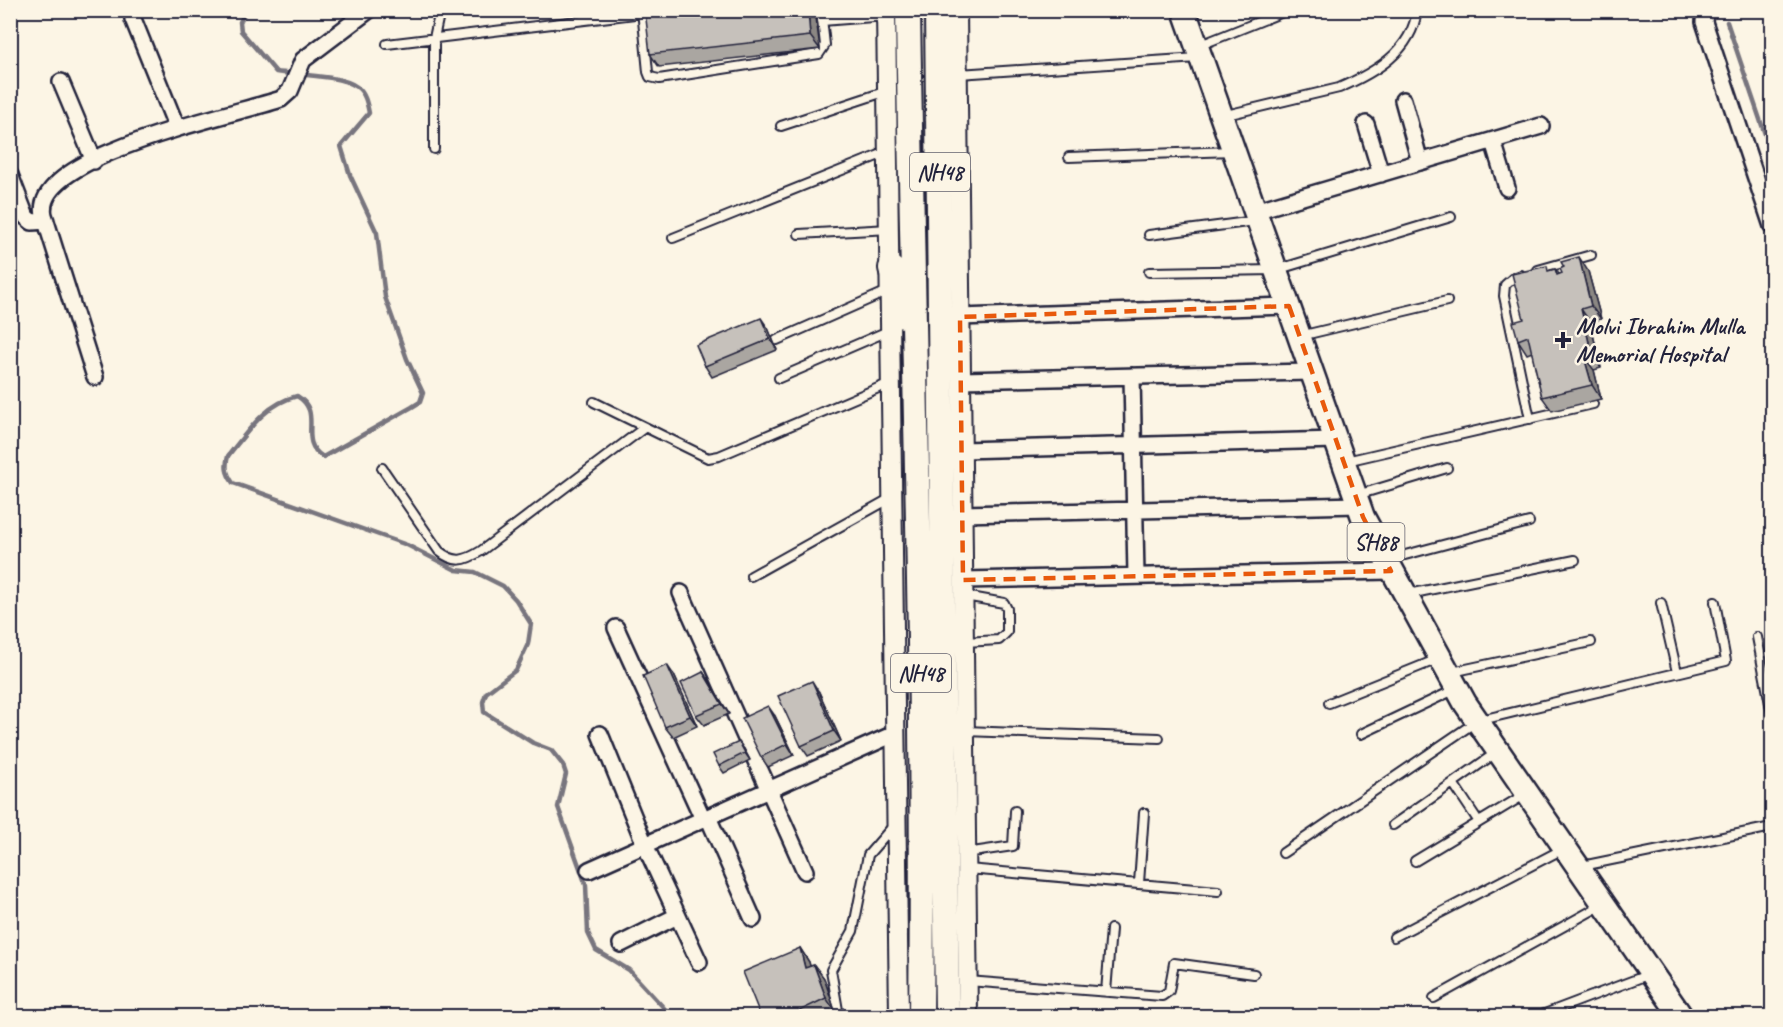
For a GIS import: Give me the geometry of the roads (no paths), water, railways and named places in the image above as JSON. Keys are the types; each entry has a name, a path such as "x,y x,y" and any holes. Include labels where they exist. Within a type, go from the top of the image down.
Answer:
{"highway":[{"name":"NH48","path":"937,10 943,361 947,1017"},
{"name":"NH48","path":"893,12 913,356 921,654 921,1017"},
{"path":"891,279 913,356"},
{"path":"943,361 960,312"}],"main road":[{"name":"SH88","path":"1184,10 1357,500 1388,565 1477,721 1681,1017"}],"street":[{"path":"95,377 46,221 42,204 47,193 67,175 137,140 273,102 290,91 299,67 312,52 369,10"},
{"path":"957,10 968,1017"},
{"path":"1705,10 1707,31 1773,226"},
{"path":"893,12 887,91 899,1017"},
{"path":"133,19 177,128"},
{"path":"61,82 94,161"},
{"path":"1403,100 1420,162"},
{"path":"1366,124 1381,174"},
{"path":"1256,216 1381,174 1541,126"},
{"path":"1493,141 1507,188"},
{"path":"10,175 26,217 32,222 46,221"},
{"path":"960,312 1288,306"},
{"path":"961,381 1312,372"},
{"path":"1132,376 1136,576"},
{"path":"962,450 1336,440"},
{"path":"962,514 1135,510 1357,500"},
{"path":"964,588 1136,576 1388,565"},
{"path":"681,593 805,872"},
{"path":"616,628 753,919"},
{"path":"600,734 645,845 699,962"},
{"path":"589,870 894,734"},
{"path":"621,944 677,916"}],"lane":[{"path":"434,149 434,38 440,10"},
{"path":"583,10 584,20"},
{"path":"387,44 643,12 648,72 650,77 659,80 819,54 825,45 821,10"},
{"path":"957,74 1198,52 1288,10"},
{"path":"1221,116 1339,88 1357,80 1393,56 1408,39 1415,24 1417,10"},
{"path":"822,21 893,12"},
{"path":"781,126 887,91"},
{"path":"673,238 889,151"},
{"path":"1069,157 1233,151"},
{"path":"1149,235 1256,216"},
{"path":"1149,272 1276,270 1451,217"},
{"path":"799,234 890,229"},
{"path":"1530,419 1504,296 1505,285 1513,278 1591,255"},
{"path":"777,340 891,279"},
{"path":"1299,336 1447,301"},
{"path":"779,378 891,330"},
{"path":"594,402 708,458 719,456 891,382"},
{"path":"1344,462 1593,404"},
{"path":"382,468 440,551 449,559 458,561 481,551 644,428"},
{"path":"1357,500 1447,468"},
{"path":"751,576 891,498"},
{"path":"1388,565 1529,522"},
{"path":"1404,595 1575,560"},
{"path":"964,588 1004,603 1007,609 1007,632 999,640 965,642"},
{"path":"1283,853 1477,721 1726,661 1715,602"},
{"path":"1661,603 1677,672"},
{"path":"1757,637 1773,714"},
{"path":"1329,703 1448,673 1591,642"},
{"path":"1360,734 1448,673"},
{"path":"965,731 1159,738"},
{"path":"1393,825 1498,751"},
{"path":"1453,783 1479,822"},
{"path":"1415,861 1527,793"},
{"path":"966,861 1013,846 1015,811"},
{"path":"1138,883 1144,813"},
{"path":"839,1017 831,970 853,931 868,855 896,824"},
{"path":"1578,867 1773,827"},
{"path":"1394,937 1565,848"},
{"path":"966,861 1218,891"},
{"path":"1434,998 1604,904"},
{"path":"1106,992 1111,929"},
{"path":"968,981 1167,995 1172,967 1179,962 1254,974"},
{"path":"1539,1017 1651,974"}],"waterway":[{"path":"246,10 240,22 241,31 276,72 341,80 357,87 364,95 369,113 341,146 350,175 377,233 385,297 407,359 423,393 420,402 323,457 311,443 309,410 305,403 297,396 286,400 266,412 228,456 226,467 229,476 233,483 407,545 456,570 475,572 503,586 516,600 531,624 528,644 516,670 486,693 483,702 484,712 533,743 551,750 563,765 566,774 558,807 586,885 588,933 596,950 629,970 669,1016"},
{"path":"1727,22 1772,155"}],"place":[{"name":"Molvi Ibrahim Mulla Memorial Hospital","path":"1563,340"}]}
